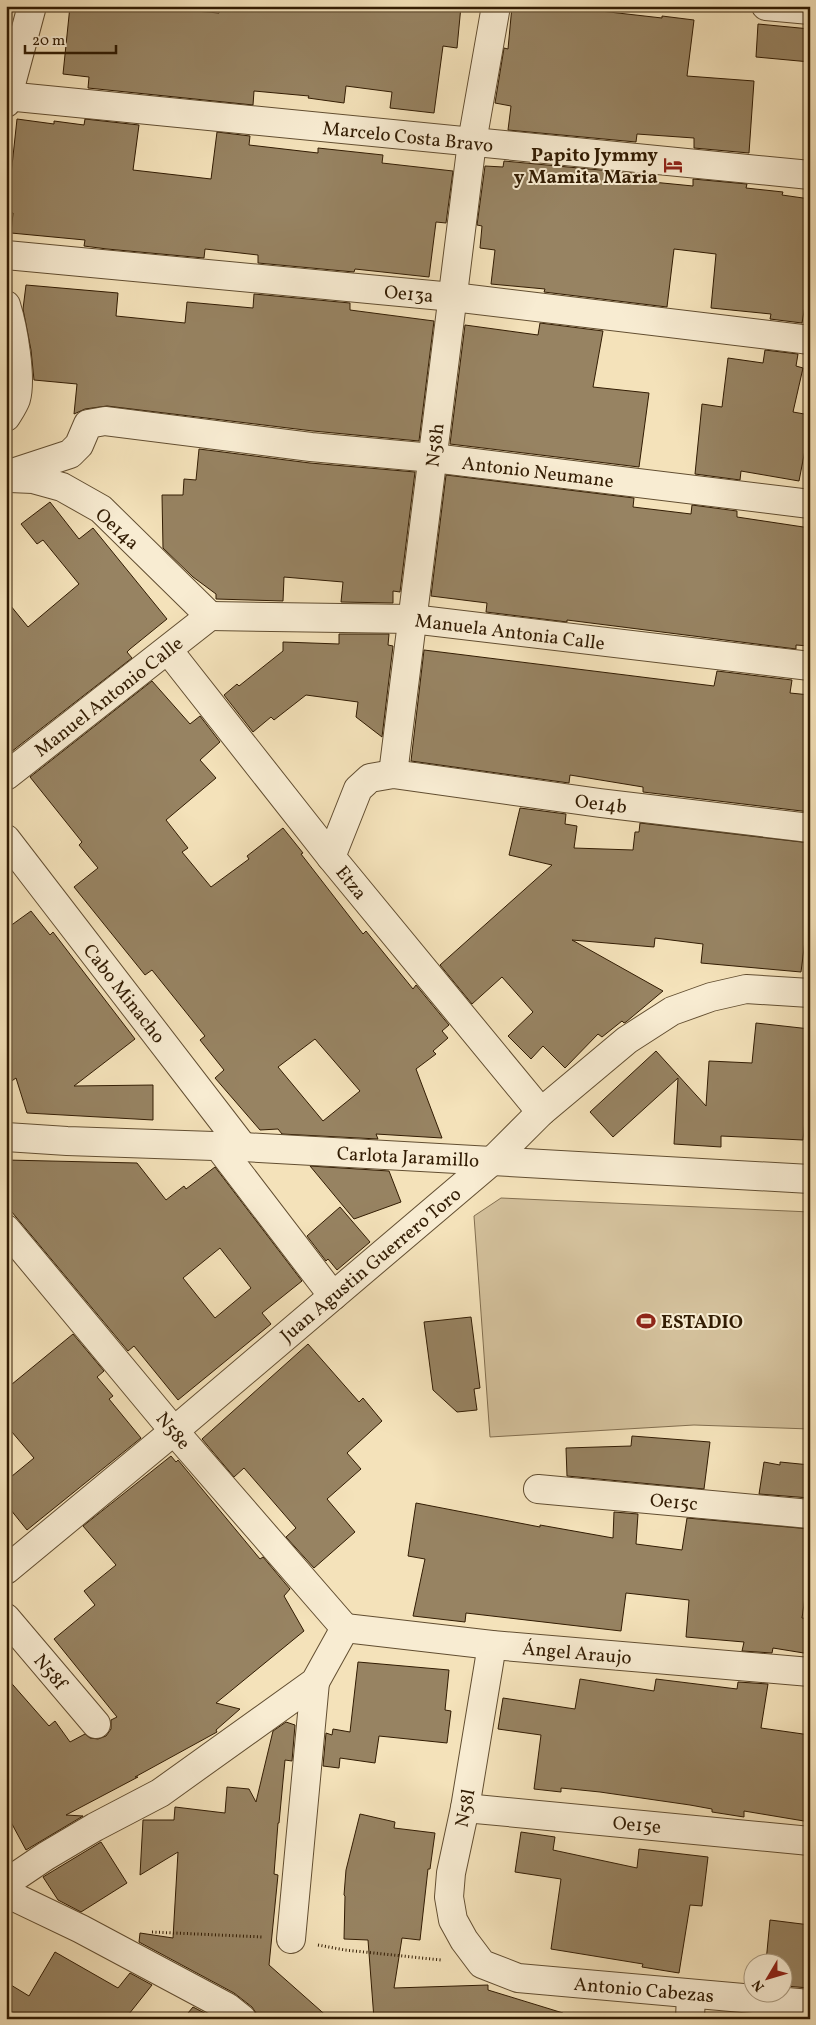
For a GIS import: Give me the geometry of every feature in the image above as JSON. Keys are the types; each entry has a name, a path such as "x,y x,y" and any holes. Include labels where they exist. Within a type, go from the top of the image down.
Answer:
{"street":[{"path":"7,98 32,6"},
{"name":"N58h","path":"392,774 472,142 496,6"},
{"path":"766,6 810,10"},
{"name":"Marcelo Costa Bravo","path":"7,98 810,175"},
{"name":"Oe13a","path":"6,255 453,297 810,340"},
{"path":"6,305 15,351 11,408"},
{"name":"Antonio Neumane","path":"6,476 70,454 79,445 88,424 105,421 311,447 433,458 810,504"},
{"name":"Oe14a","path":"6,476 33,479 62,487 101,509 210,616"},
{"name":"Manuela Antonia Calle","path":"210,616 412,619 810,666"},
{"name":"Manuel Antonio Calle","path":"6,776 210,616"},
{"name":"Etza","path":"168,650 332,857 541,1112"},
{"path":"332,857 358,789 370,778 392,774"},
{"name":"Oe14b","path":"392,774 600,803 810,828"},
{"name":"Cabo Minacho","path":"6,839 231,1147 333,1296"},
{"name":"Juan Agustin Guerrero Toro","path":"6,1570 174,1431 492,1161 541,1112 627,1040 672,1011 711,997 746,989 810,993"},
{"name":"Carlota Jaramillo","path":"6,1137 67,1142 231,1147 810,1179"},
{"name":"N58e","path":"6,1229 174,1431 344,1628"},
{"name":"Oe15c","path":"538,1489 810,1514"},
{"name":"N58f","path":"6,1618 96,1724"},
{"path":"290,1939 316,1682 344,1628"},
{"name":"Ángel Araujo","path":"344,1628 492,1645 810,1672"},
{"name":"N58l","path":"482,1964 464,1940 453,1920 449,1898 451,1872 465,1808 492,1645"},
{"path":"6,1883 96,1827 160,1793 316,1682"},
{"name":"Oe15e","path":"465,1808 810,1841"},
{"path":"6,1893 90,1934 227,2007 242,2019"},
{"name":"Antonio Cabezas","path":"482,1964 518,1978 691,2007 810,2004"}],"shaded area":[{"name":"ESTADIO","path":"501,1198 810,1212 810,1429 694,1425 490,1437 474,1216"}],"building":[{"path":"70,6 172,6 172,9 219,13 220,6 376,6 412,11 412,6 461,6 457,48 443,46 434,113 390,108 392,92 346,86 344,103 308,98 309,96 254,91 253,105 88,88 89,77 63,74"},
{"path":"512,6 565,10 565,7 694,20 687,76 754,81 749,153 694,148 694,138 637,134 636,142 508,130 511,106 495,103 504,48 508,49"},
{"path":"758,24 810,29 810,62 756,57"},
{"path":"17,119 54,124 54,121 84,125 85,119 139,125 133,170 211,179 217,132 250,136 249,145 318,153 318,148 383,155 382,163 453,171 446,223 436,222 429,277 355,269 354,272 258,263 258,255 205,249 204,258 107,249 84,246 85,240 11,233 13,213 6,212 6,183 10,184"},
{"path":"504,161 632,173 632,180 693,186 693,179 747,184 746,188 783,192 782,195 810,199 810,277 802,323 770,319 771,314 711,308 716,254 674,249 667,307 544,292 545,289 491,284 495,250 480,248 482,226 477,225 485,166 503,167"},
{"path":"26,285 118,293 116,316 185,323 187,302 253,308 254,294 350,303 350,310 434,321 419,441 313,431 107,406 85,409 74,414 77,384 34,380 31,350 23,309"},
{"path":"540,323 603,331 593,387 649,393 639,467 450,444 465,325 538,335"},
{"path":"765,350 798,354 796,366 803,368 793,412 810,415 810,424 799,481 741,471 740,480 695,474 702,404 722,407 728,358 763,363"},
{"path":"199,449 310,463 415,472 400,592 393,591 393,603 341,602 343,582 284,577 283,601 216,599 216,594 193,577 163,548 162,495 183,495 184,479 196,480"},
{"path":"446,475 634,498 633,507 691,514 692,505 737,511 737,517 810,528 810,646 796,645 796,649 567,620 567,622 486,612 487,603 431,596"},
{"path":"50,502 79,539 93,528 167,619 127,652 132,658 11,752 6,746 6,600 28,627 79,584 43,540 37,544 21,524"},
{"path":"339,634 389,634 388,645 393,646 382,737 356,717 358,702 306,695 274,720 271,717 253,732 224,695 237,684 239,686 283,651 283,642 339,644"},
{"path":"424,650 714,686 717,671 792,680 790,693 810,695 810,812 643,792 643,787 570,775 569,783 411,761"},
{"path":"152,681 190,724 200,716 220,742 200,760 216,778 166,820 188,848 182,852 211,887 249,859 247,856 283,828 363,934 366,931 413,989 416,985 449,1025 442,1031 448,1038 433,1051 436,1054 416,1069 442,1138 376,1134 378,1139 282,1134 278,1129 260,1130 215,1078 224,1070 200,1040 205,1036 152,970 145,975 74,887 98,868 79,845 82,842 30,777","holes":["315,1039 360,1091 323,1121 278,1067"]},
{"path":"520,808 566,814 565,824 577,826 574,848 633,850 635,832 639,832 640,823 810,843 810,901 801,972 701,963 703,944 655,938 654,947 572,940 663,991 626,1022 622,1021 602,1037 598,1034 565,1068 543,1046 531,1059 508,1036 533,1012 502,977 472,1004 440,965 552,865 509,855"},
{"path":"31,911 50,935 53,932 135,1039 74,1086 153,1085 153,1120 27,1113 16,1078 6,1085 6,929"},
{"path":"756,1023 810,1029 810,1070 803,1140 721,1136 721,1147 674,1144 678,1078 613,1137 590,1112 656,1051 706,1106 709,1061 752,1063"},
{"path":"6,1160 137,1163 166,1200 184,1186 186,1189 215,1167 302,1281 262,1313 271,1324 178,1400 134,1346 128,1351 6,1205","holes":["220,1248 251,1288 215,1318 183,1278"]},
{"path":"310,1166 389,1171 401,1202 354,1219"},
{"path":"340,1207 370,1242 337,1270 328,1259 326,1261 307,1236"},
{"path":"471,1317 480,1388 474,1389 477,1410 457,1412 433,1390 424,1322"},
{"path":"73,1334 104,1371 97,1377 113,1396 109,1399 141,1438 27,1530 6,1504 6,1481 34,1458 6,1425 6,1389"},
{"path":"308,1344 359,1402 363,1398 382,1421 347,1453 361,1469 327,1499 355,1532 314,1568 286,1537 296,1528 244,1468 234,1477 202,1439"},
{"path":"632,1436 710,1442 704,1489 567,1476 566,1448 631,1446"},
{"path":"171,1456 176,1462 178,1460 260,1559 263,1557 290,1589 284,1596 304,1631 216,1703 240,1709 216,1730 217,1732 66,1815 83,1816 26,1850 6,1813 6,1677 49,1726 55,1721 70,1742 85,1734 90,1738 98,1739 106,1736 111,1729 111,1720 117,1717 54,1639 95,1605 84,1591 116,1565 83,1526"},
{"path":"764,1462 780,1465 780,1462 810,1465 810,1498 759,1494"},
{"path":"416,1503 540,1527 540,1525 613,1538 614,1512 638,1514 636,1544 682,1550 687,1518 810,1529 810,1563 802,1618 810,1619 810,1654 773,1648 772,1653 742,1651 744,1642 686,1637 689,1600 626,1593 621,1631 466,1613 465,1622 413,1616 425,1559 408,1556"},
{"path":"358,1662 449,1670 445,1710 451,1711 447,1743 379,1736 375,1763 340,1758 339,1768 323,1766 326,1733 332,1735 333,1729 350,1732"},
{"path":"580,1679 654,1691 656,1679 737,1689 738,1682 768,1684 761,1728 810,1735 810,1822 744,1811 744,1817 712,1812 712,1809 690,1805 600,1792 561,1788 561,1792 534,1789 541,1735 498,1729 503,1698 575,1709"},
{"path":"286,1722 295,1725 292,1761 285,1760 278,1823 274,1874 278,1875 269,1965 330,2019 257,2019 252,2007 234,1993 139,1942 140,1933 173,1938 178,1852 140,1875 143,1820 174,1820 175,1807 225,1813 227,1787 249,1789 256,1802 273,1731"},
{"path":"360,1814 395,1822 394,1828 435,1833 430,1869 428,1869 420,1940 402,1938 394,1988 488,1985 488,1990 563,2013 562,2019 374,2019 368,1940 344,1939 346,1870"},
{"path":"521,1832 555,1837 553,1850 637,1868 639,1849 708,1857 702,1906 690,1905 679,1973 642,1967 643,1964 551,1949 561,1879 515,1872"},
{"path":"101,1842 127,1883 81,1912 58,1900 43,1877"},
{"path":"770,1920 810,1925 810,1988 794,1987 794,1952 767,1952"},
{"path":"55,1952 118,1988 130,1973 152,1985 125,2019 6,2019 6,1982 29,1996"},
{"path":"193,2007 216,2019 183,2019"}],"place":[{"name":"Papito Jymmy y Mamita Maria","path":"673,165"},
{"name":"ESTADIO","path":"646,1321"}]}
